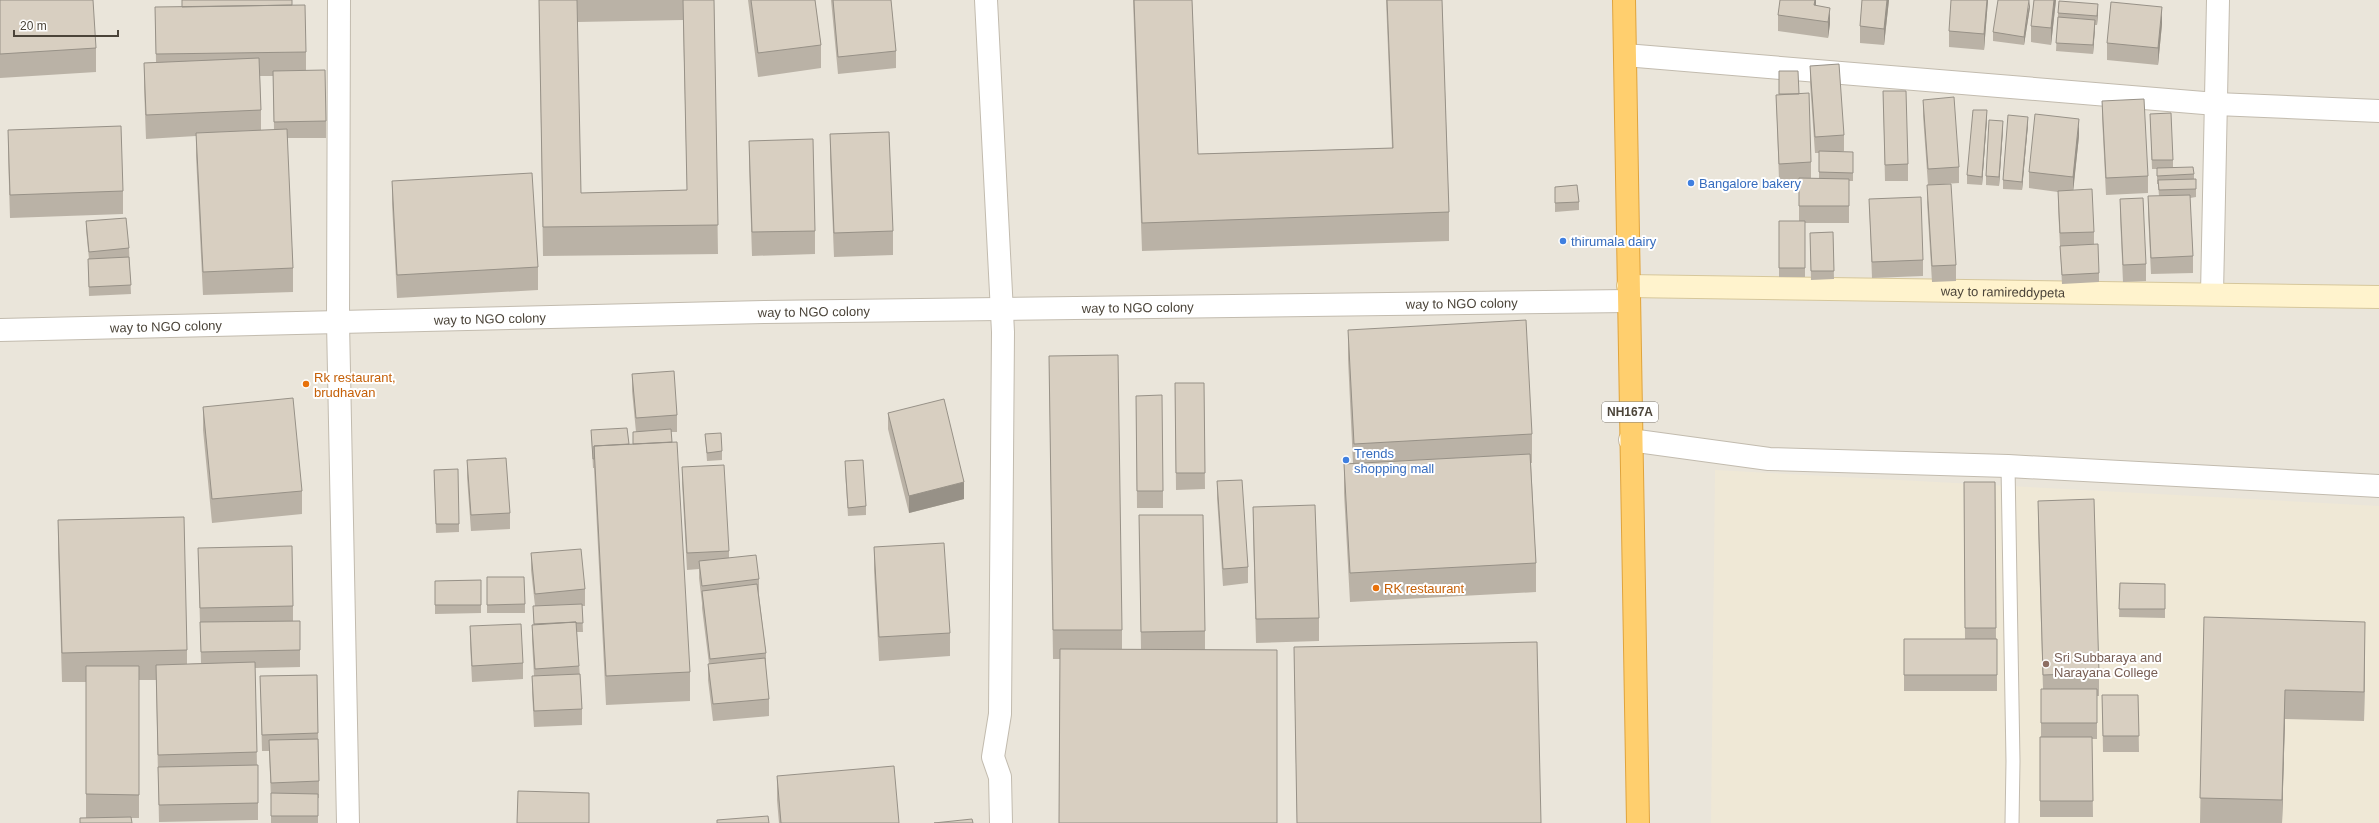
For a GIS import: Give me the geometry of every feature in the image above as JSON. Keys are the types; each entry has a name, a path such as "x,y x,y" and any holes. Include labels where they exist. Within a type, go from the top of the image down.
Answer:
{"highway":[{"name":"NH167A","path":"1624,0 1630,440 1638,823"}],"street":[{"path":"339,0 338,322 348,823"},
{"path":"986,0 1003,340 1000,714 993,757 1000,777 1001,823"},
{"path":"2212,294 2218,0"},
{"path":"1625,55 2216,104 2379,110"},
{"name":"way to NGO colony","path":"0,330 1628,294"},
{"name":"way to ramireddypeta","path":"1628,294 2212,294 2379,297"},
{"path":"1630,440 1769,459 2008,466 2379,486"}],"lane":[{"path":"2008,466 2013,761 2012,823"}],"shaded area":[{"path":"0,0 2379,0 2379,823 0,823"},
{"name":"Sri Subbaraya and Narayana College","path":"1715,470 2379,506 2379,823 1711,823"}],"building":[{"path":"0,0 93,0 96,48 0,54"},
{"path":"182,0 292,0 292,5 182,7"},
{"path":"539,0 577,0 581,193 687,190 683,0 714,0 718,225 543,227"},
{"path":"751,0 815,0 821,45 758,53"},
{"path":"833,0 891,0 896,51 838,57"},
{"path":"1134,0 1192,0 1198,154 1393,148 1387,0 1442,0 1449,212 1142,223"},
{"path":"1780,0 1815,0 1814,5 1830,8 1828,22 1778,15"},
{"path":"1862,0 1887,0 1884,29 1860,26"},
{"path":"1951,0 1987,0 1984,34 1949,31"},
{"path":"1998,0 2029,0 2024,37 1993,32"},
{"path":"2034,0 2054,0 2051,28 2031,26"},
{"path":"2059,1 2098,4 2097,16 2058,13"},
{"path":"2111,2 2162,7 2158,48 2107,43"},
{"path":"305,5 306,52 156,54 155,7"},
{"path":"2058,17 2095,20 2093,45 2056,43"},
{"path":"259,58 261,110 146,115 144,63"},
{"path":"1839,64 1844,135 1815,137 1810,66"},
{"path":"325,70 326,121 274,122 273,71"},
{"path":"1779,71 1798,71 1799,94 1779,94"},
{"path":"1883,91 1906,91 1908,164 1885,165"},
{"path":"1809,93 1811,162 1779,164 1776,95"},
{"path":"1954,97 1959,167 1928,169 1923,100"},
{"path":"2144,99 2148,176 2106,178 2102,101"},
{"path":"1973,110 1987,110 1982,177 1967,175"},
{"path":"2171,113 2173,160 2152,160 2150,114"},
{"path":"2035,114 2079,119 2073,177 2029,172"},
{"path":"2008,115 2028,117 2022,182 2003,180"},
{"path":"1989,120 2003,121 1999,177 1986,176"},
{"path":"121,126 123,191 10,195 8,130"},
{"path":"287,129 293,268 203,272 196,133"},
{"path":"889,132 893,231 834,233 830,134"},
{"path":"813,139 815,231 752,232 749,141"},
{"path":"1819,151 1853,152 1853,173 1819,172"},
{"path":"2193,167 2194,174 2157,176 2157,168"},
{"path":"532,173 538,267 397,275 392,181"},
{"path":"1799,178 1849,179 1849,206 1799,206"},
{"path":"2196,179 2196,189 2159,190 2158,180"},
{"path":"1951,184 1956,265 1932,266 1927,185"},
{"path":"1577,185 1579,202 1555,203 1555,187"},
{"path":"2092,189 2094,232 2060,233 2058,191"},
{"path":"2190,195 2193,256 2151,258 2148,196"},
{"path":"1921,197 1923,260 1872,262 1869,199"},
{"path":"2143,198 2146,264 2123,265 2120,199"},
{"path":"126,218 129,248 89,252 86,221"},
{"path":"1779,221 1805,221 1805,268 1779,268"},
{"path":"1833,232 1834,271 1811,271 1810,233"},
{"path":"2098,244 2099,273 2062,275 2060,246"},
{"path":"129,257 131,285 89,287 88,259"},
{"path":"1526,320 1532,434 1354,444 1348,330"},
{"path":"1118,355 1122,630 1053,630 1049,356"},
{"path":"674,371 677,415 636,418 632,374"},
{"path":"1175,383 1204,383 1205,473 1176,473"},
{"path":"1162,395 1163,491 1137,491 1136,396"},
{"path":"293,398 302,491 212,499 203,407"},
{"path":"944,399 964,482 909,496 888,413"},
{"path":"627,428 629,444 594,446 593,459 591,430"},
{"path":"671,429 672,442 633,444 633,432"},
{"path":"721,433 722,451 707,453 705,434"},
{"path":"677,442 690,672 606,676 594,446"},
{"path":"1530,454 1536,563 1350,573 1344,464"},
{"path":"506,458 510,513 471,515 467,460"},
{"path":"863,460 866,506 848,508 845,461"},
{"path":"724,465 729,551 687,553 682,467"},
{"path":"458,469 459,524 436,524 434,470"},
{"path":"1242,480 1248,567 1223,569 1217,481"},
{"path":"1964,482 1995,482 1996,628 1965,628"},
{"path":"2094,499 2099,673 2043,675 2038,501"},
{"path":"1315,505 1319,618 1256,619 1253,507"},
{"path":"1139,515 1203,515 1205,631 1141,632"},
{"path":"184,517 187,650 62,653 58,520"},
{"path":"944,543 950,633 879,637 874,547"},
{"path":"292,546 293,606 200,608 198,548"},
{"path":"581,549 585,589 535,594 531,553"},
{"path":"756,555 759,579 702,586 699,561"},
{"path":"487,577 524,577 525,604 487,605"},
{"path":"481,580 481,605 435,605 435,581"},
{"path":"2120,583 2165,584 2165,609 2119,609"},
{"path":"757,584 766,653 710,659 702,591"},
{"path":"582,604 583,623 534,624 533,606"},
{"path":"2204,617 2365,622 2364,692 2285,690 2282,800 2200,798"},
{"path":"300,621 300,650 201,652 200,622"},
{"path":"576,622 579,666 535,669 532,625"},
{"path":"521,624 523,663 472,666 470,626"},
{"path":"1904,639 1997,639 1997,675 1904,675"},
{"path":"1537,642 1541,823 1297,823 1294,647"},
{"path":"1060,649 1277,650 1277,823 1059,823"},
{"path":"765,658 769,699 713,704 708,664"},
{"path":"255,662 257,752 158,755 156,665"},
{"path":"86,666 139,666 139,795 86,794"},
{"path":"580,674 582,709 534,711 532,676"},
{"path":"317,675 318,733 262,735 260,676"},
{"path":"2041,689 2097,689 2097,723 2041,723"},
{"path":"2102,695 2138,695 2139,736 2103,736"},
{"path":"2040,737 2092,737 2093,801 2040,801"},
{"path":"318,739 319,781 271,783 269,740"},
{"path":"258,765 258,803 159,805 158,767"},
{"path":"894,766 899,823 781,823 777,776"},
{"path":"518,791 589,793 589,823 517,823"},
{"path":"271,793 318,794 318,816 271,816"},
{"path":"768,816 769,823 717,823 717,820"},
{"path":"131,817 132,823 80,823 80,818"},
{"path":"972,819 973,823 934,823"}],"place":[{"name":"Bangalore bakery","path":"1691,183"},
{"name":"thirumala dairy","path":"1563,241"},
{"name":"Rk restaurant, brudhavan","path":"306,384"},
{"name":"Trends shopping mall","path":"1346,460"},
{"name":"RK restaurant","path":"1376,588"},
{"name":"Sri Subbaraya and Narayana College","path":"2046,664"}]}
